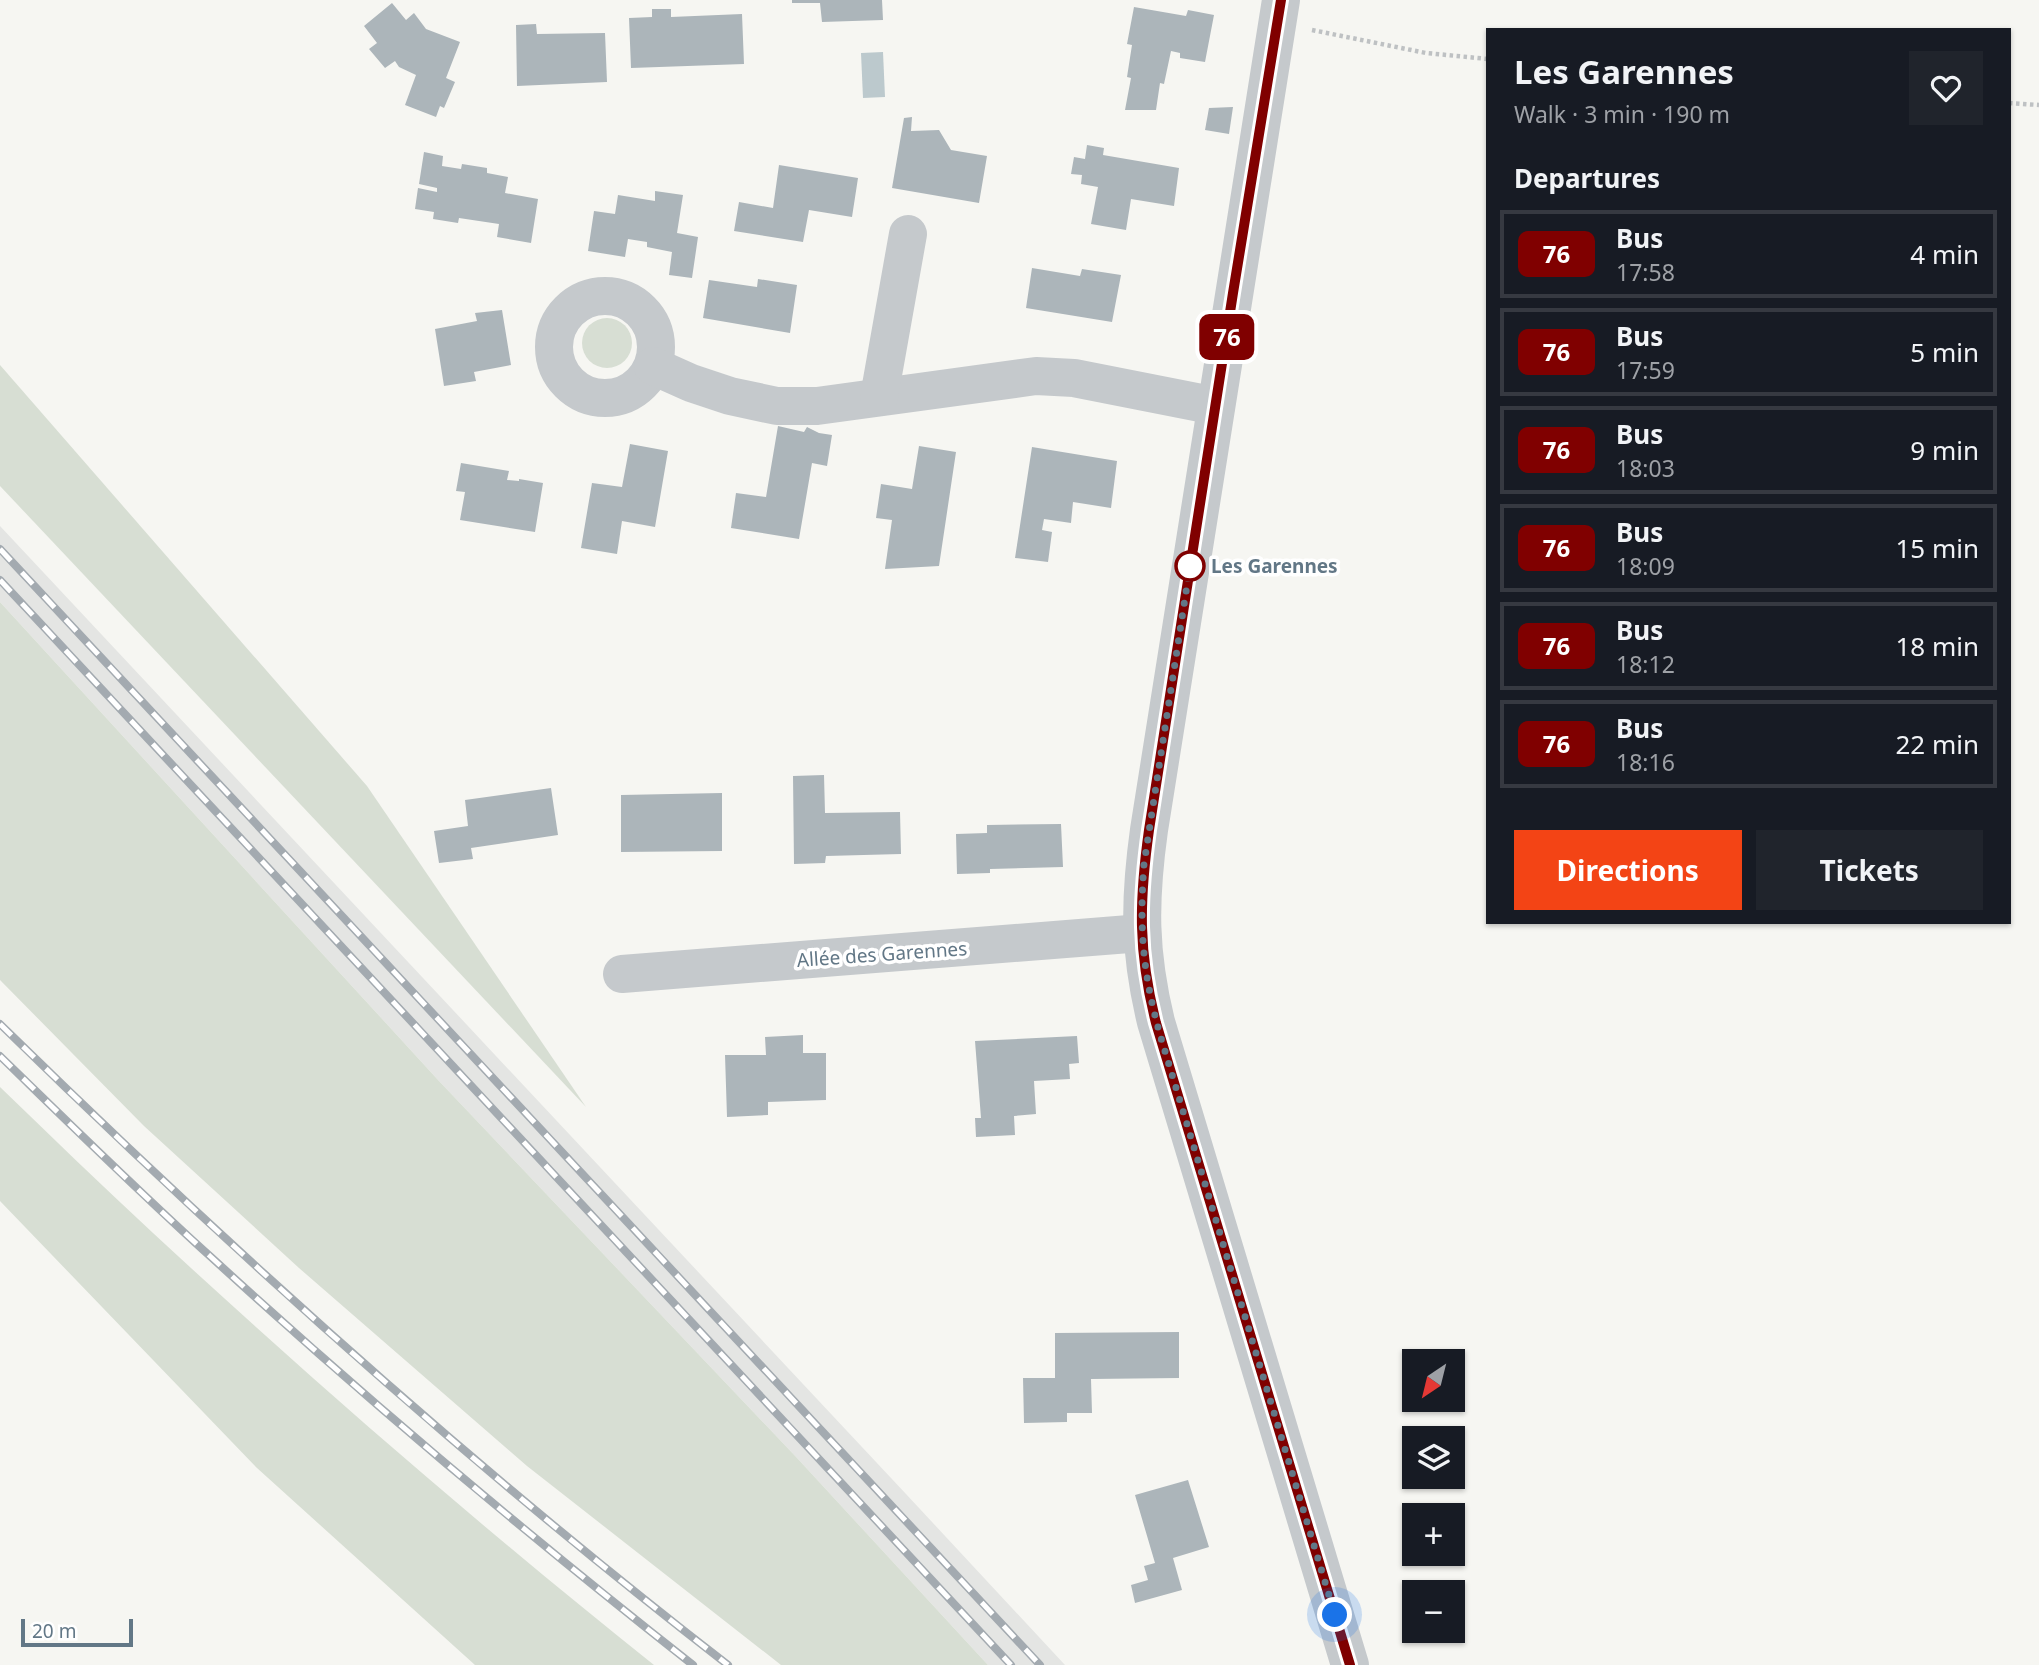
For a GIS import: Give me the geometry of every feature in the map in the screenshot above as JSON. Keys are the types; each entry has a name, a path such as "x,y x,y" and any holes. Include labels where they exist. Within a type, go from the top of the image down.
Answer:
{"street":[{"path":"1279,11 1147,842 1141,909 1142,933 1145,974 1159,1033 1350,1665"},
{"path":"879,397 908,234"},
{"path":"653,366 730,396 777,406 817,406 1036,376 1058,376 1216,406"},
{"name":"Allée des Garennes","path":"622,974 1142,933"}],"path":[{"path":"1279,11 1426,53 1486,59"},
{"path":"2011,103 2039,105"}],"shaded area":[{"path":"883,52 885,97 863,98 861,53"},
{"path":"607,318 625,325 632,343 625,361 607,368 589,361 582,343 589,325"},
{"path":"0,365 367,786 586,1107 0,486"},
{"path":"0,526 1065,1665 988,1665 798,1459 439,1081 0,602"},
{"path":"0,602 439,1081 798,1459 988,1665 781,1665 527,1466 299,1268 144,1126 0,980"},
{"path":"0,1087 275,1345 463,1508 654,1665 475,1665 257,1468 0,1201"}],"building":[{"path":"792,0 882,0 883,20 822,22 820,3 792,3"},
{"path":"392,3 406,20 414,13 426,29 460,42 446,78 455,82 444,108 440,106 436,117 405,105 416,75 399,67 395,61 385,68 369,49 377,43 364,26"},
{"path":"1134,7 1186,16 1188,10 1214,15 1205,62 1180,58 1180,53 1171,51 1164,84 1160,83 1156,110 1125,110 1131,78 1127,77 1132,45 1127,44"},
{"path":"652,9 671,9 671,17 742,14 744,64 631,68 629,18 652,17"},
{"path":"536,24 537,34 605,33 607,82 517,86 516,25"},
{"path":"1233,107 1229,134 1205,130 1209,108"},
{"path":"912,117 911,131 939,130 951,150 987,156 979,203 892,188 904,118"},
{"path":"1087,145 1104,148 1103,155 1179,168 1174,206 1131,199 1126,230 1091,224 1098,187 1081,184 1082,175 1071,174 1074,157 1085,159"},
{"path":"424,152 443,156 442,166 461,169 462,164 487,168 487,173 508,177 505,193 538,199 531,243 497,237 499,224 459,218 458,223 433,219 434,212 415,209 418,188 437,192 437,188 419,184"},
{"path":"779,165 858,178 852,217 809,210 803,242 734,231 739,202 773,208"},
{"path":"655,191 683,195 677,233 698,237 692,278 669,275 672,252 647,247 647,242 628,239 625,257 588,251 594,211 615,214 618,195 655,201"},
{"path":"1032,268 1080,276 1082,269 1121,275 1112,322 1026,308"},
{"path":"758,279 797,285 790,333 703,318 709,280 757,287"},
{"path":"502,310 511,365 474,372 476,381 444,386 435,329 477,321 475,313"},
{"path":"778,426 804,432 807,427 832,435 827,466 812,463 799,539 731,528 736,493 766,497"},
{"path":"630,444 668,451 655,527 622,521 617,554 581,548 592,483 622,487"},
{"path":"919,446 956,452 939,566 885,569 892,520 876,518 881,484 912,489"},
{"path":"1032,447 1117,461 1111,508 1073,502 1071,523 1044,519 1042,530 1052,532 1048,562 1015,558"},
{"path":"461,463 509,471 507,480 543,483 535,532 460,520 465,492 456,491"},
{"path":"824,775 825,813 900,812 901,854 826,856 825,863 794,864 793,776"},
{"path":"551,788 558,835 471,848 473,859 439,863 434,831 468,826 465,800"},
{"path":"722,793 722,851 621,852 621,795"},
{"path":"1061,824 1063,867 990,869 990,873 957,874 956,834 987,833 987,825"},
{"path":"803,1035 803,1053 826,1053 826,1100 768,1102 768,1115 727,1117 725,1055 766,1055 765,1037"},
{"path":"1077,1036 1079,1063 1069,1064 1070,1079 1034,1081 1036,1114 1014,1116 1015,1135 976,1137 975,1118 981,1118 975,1041"},
{"path":"1179,1332 1179,1378 1091,1379 1092,1413 1067,1413 1067,1422 1024,1423 1023,1378 1055,1378 1055,1333"},
{"path":"1188,1480 1209,1547 1173,1558 1182,1590 1135,1603 1131,1585 1148,1580 1144,1566 1155,1563 1135,1495"}],"railway":[{"path":"0,549 1040,1665"},
{"path":"0,580 1011,1665"},
{"path":"0,1024 175,1192 355,1355 539,1513 728,1665"},
{"path":"0,1056 158,1208 328,1362 509,1516 693,1665"}],"bus line":[{"name":"76","path":"1281,0 1149,830 1141,909 1145,974 1156,1023 1350,1665"}],"place":[{"name":"Les Garennes","path":"1190,566"}],"route":[{"path":"1190,566 1144,864 1141,909 1145,974 1161,1038 1335,1615"}]}
